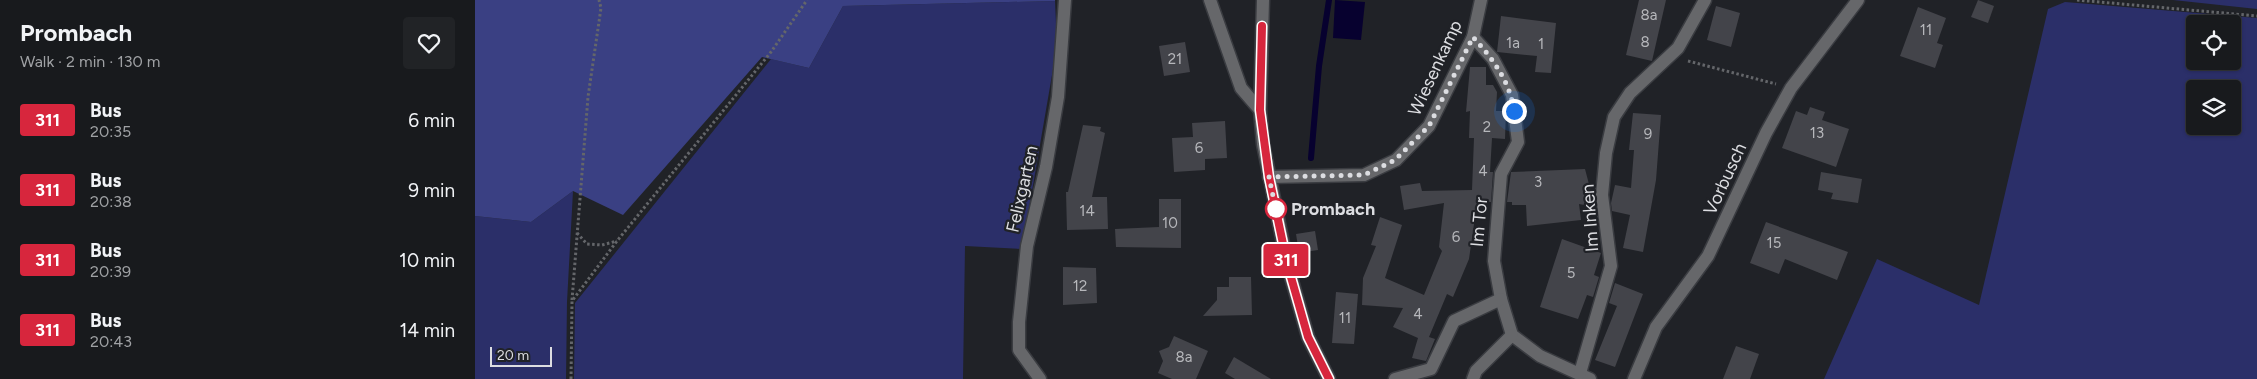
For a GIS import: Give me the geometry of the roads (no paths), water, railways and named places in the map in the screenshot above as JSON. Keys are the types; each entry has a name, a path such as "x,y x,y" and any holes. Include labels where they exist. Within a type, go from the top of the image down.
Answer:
{"street":[{"name":"Felixgarten","path":"1040,379 1019,350 1019,322 1027,246 1046,167 1058,97 1065,0"},
{"path":"1210,0 1241,88 1260,110"},
{"path":"1263,0 1260,110 1269,177 1287,263 1308,337 1329,379"},
{"name":"Wiesenkamp","path":"1269,177 1364,175 1395,160 1429,126 1473,37 1481,0"},
{"name":"Im Inken","path":"1585,376 1611,266 1602,195 1606,153 1614,117 1630,94 1678,48 1705,0"},
{"name":"Vorbusch","path":"1634,379 1656,327 1708,256 1766,133 1791,88 1858,0"},
{"name":"Im Tor","path":"1473,37 1493,59 1512,95 1518,142 1501,174 1493,261 1512,335"},
{"path":"1395,379 1431,369 1454,321 1501,298"},
{"path":"1473,379 1476,371 1512,335 1540,356 1585,376"}],"waterway":[{"path":"1311,158 1319,66 1329,0"}],"place":[{"name":"Prombach","path":"1276,209"}]}
